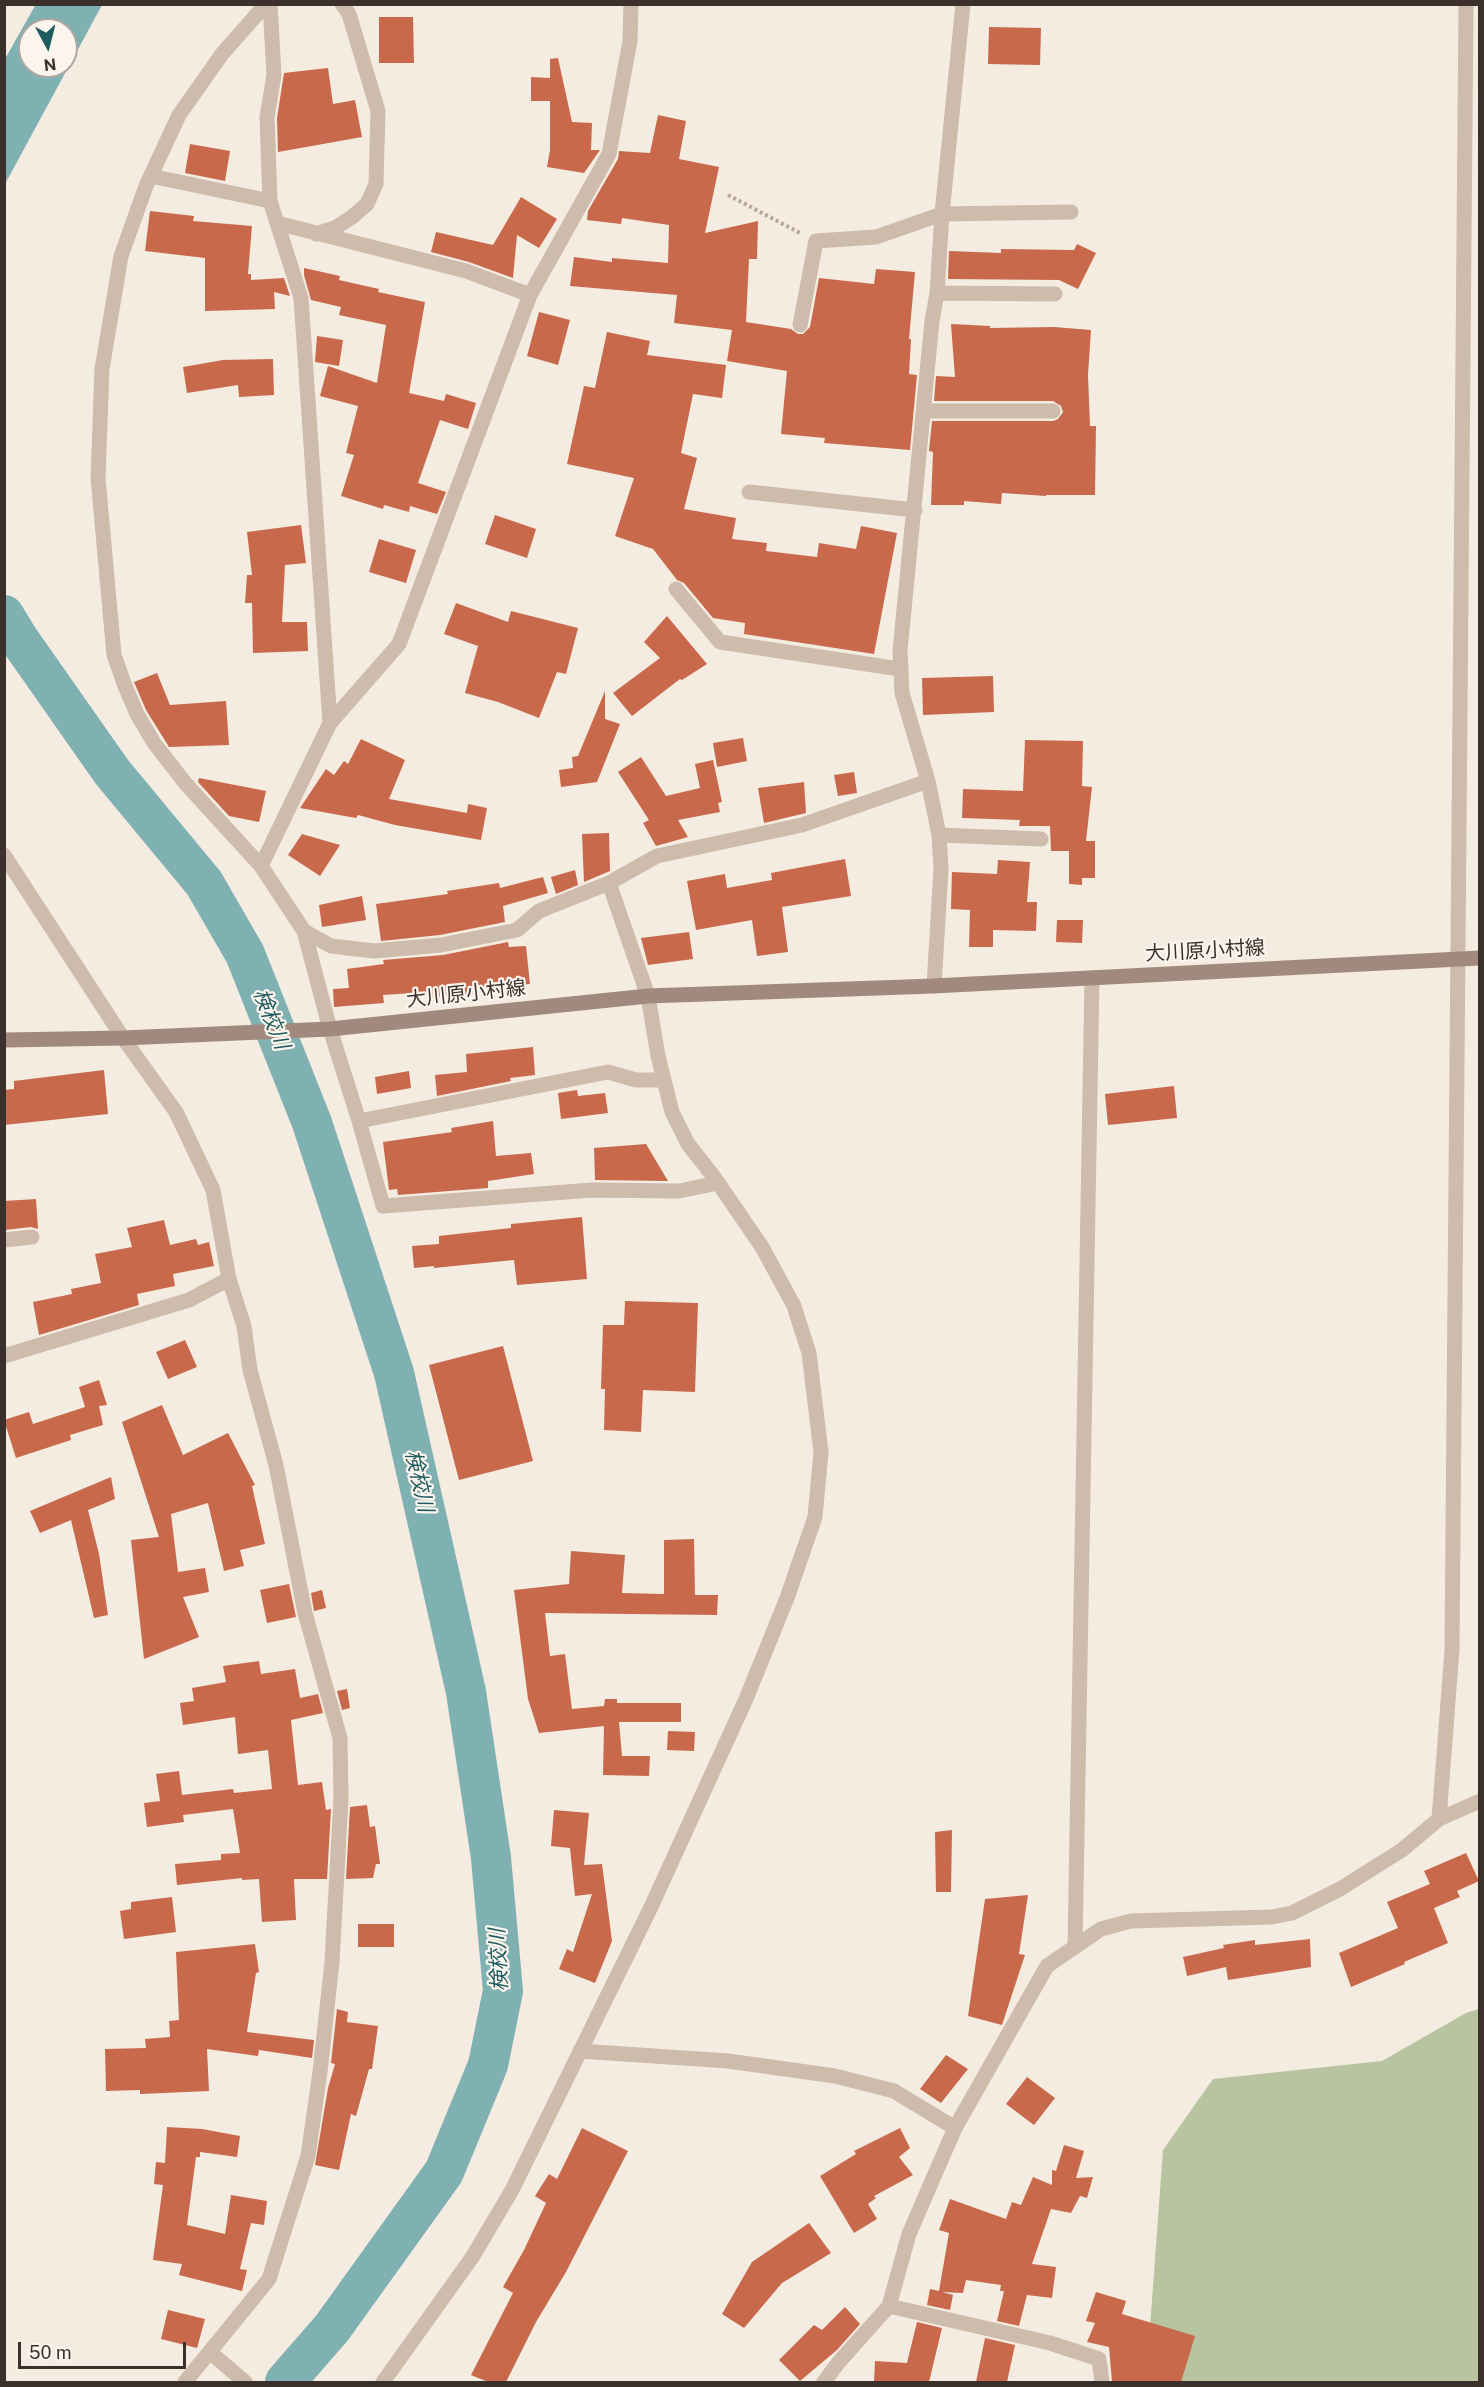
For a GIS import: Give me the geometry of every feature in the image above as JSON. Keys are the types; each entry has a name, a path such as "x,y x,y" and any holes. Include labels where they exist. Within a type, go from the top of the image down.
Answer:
{"main road":[{"name":"大川原小村線","path":"4,1040 123,1038 330,1029 648,996 933,986 1479,958"}],"street":[{"path":"266,4 222,54 179,115 151,176 122,256 102,369 98,478 114,655 137,714 154,743 186,784 261,866 304,931 330,1029 360,1121 383,1206 592,1190 679,1191 718,1183"},
{"path":"270,4 274,75 267,117 270,201 301,298 330,723"},
{"path":"316,234 335,228 352,217 367,204 376,184 378,111 349,14 342,4"},
{"path":"261,866 330,723 399,644 530,296 609,153 630,41 631,4"},
{"path":"933,986 941,869 939,835 928,781 902,693 900,651 932,321 937,293 942,214 963,4"},
{"path":"1439,1819 1452,1650 1466,4"},
{"path":"151,176 270,201"},
{"path":"800,325 816,241 876,237 942,214 1071,212"},
{"path":"277,223 466,271 530,296"},
{"path":"937,293 1055,294"},
{"path":"924,411 1053,411"},
{"path":"749,492 915,510"},
{"path":"676,589 720,642 900,669"},
{"path":"304,931 331,946 374,951 441,945 517,930 539,911 609,883 657,856 802,825 928,781"},
{"path":"939,835 1041,839"},
{"path":"4,855 123,1038 176,1112 213,1190 229,1279 244,1326 250,1370 276,1465 305,1613 340,1738 341,1799 332,1962 308,2157 269,2278 185,2382"},
{"path":"383,2382 404,2357 473,2256 512,2190 651,1907 746,1700 787,1598 815,1516 821,1452 809,1353 794,1306 762,1246 688,1144 672,1112 663,1080 648,996 609,883"},
{"path":"1075,1947 1092,978"},
{"path":"360,1121 608,1072 636,1080 663,1080"},
{"path":"4,1240 32,1237"},
{"path":"4,1356 189,1300 229,1279"},
{"path":"824,2382 889,2306 909,2234 955,2128 1047,1966 1101,1929 1131,1921 1272,1917 1293,1913 1341,1889 1402,1850 1439,1819 1479,1802"},
{"path":"580,2051 729,2061 835,2076 894,2091 955,2128"},
{"path":"889,2306 1050,2343 1099,2359 1102,2382"},
{"path":"210,2353 245,2382"}],"path":[{"path":"728,195 816,241"}],"green space":[{"path":"1479,2009 1479,2382 1146,2382 1163,2150 1213,2079 1382,2061 1466,2013"}],"water":[{"path":"36,4 102,5 78,49 78,18 28,18"},
{"path":"18,36 18,78 62,78 5,184 5,59"}],"building":[{"path":"379,17 413,17 414,63 379,63"},
{"path":"989,27 1041,28 1040,65 988,64"},
{"path":"558,58 572,122 592,123 591,150 600,150 584,173 547,167 550,150 550,101 531,101 531,77 550,78 550,59"},
{"path":"328,68 333,104 355,100 362,137 278,152 277,118 284,73"},
{"path":"658,115 686,121 679,159 719,167 705,233 758,221 757,259 749,259 746,322 791,329 798,334 803,334 810,327 819,278 874,284 876,269 915,272 909,339 911,339 909,374 917,375 910,450 824,443 825,438 781,434 787,371 727,361 732,330 674,323 677,295 570,286 574,257 612,262 612,258 668,263 669,225 622,218 621,224 587,220 588,211 618,159 619,151 650,153"},
{"path":"190,144 230,151 225,181 185,173"},
{"path":"521,197 557,219 539,248 517,235 513,278 469,262 431,252 436,232 493,245"},
{"path":"150,211 194,216 193,221 252,226 248,274 251,274 251,280 284,278 290,296 274,292 275,309 205,311 205,258 145,251"},
{"path":"1077,244 1096,253 1078,289 1059,280 948,279 949,251 1001,253 1001,249 1074,250"},
{"path":"304,268 340,276 339,280 379,289 378,292 425,302 409,393 444,401 446,394 476,403 468,429 440,420 418,483 446,492 437,514 410,506 409,512 384,505 383,509 341,496 354,455 346,453 358,406 320,396 328,366 377,383 386,325 339,315 341,307 311,300"},
{"path":"539,312 570,320 558,365 527,356"},
{"path":"951,324 990,326 990,328 1054,327 1091,330 1088,375 1090,426 1096,426 1095,495 1046,496 1002,493 1001,504 964,501 964,505 931,505 933,452 929,451 932,421 1053,421 1058,419 1063,412 1061,406 1053,401 934,401 936,376 955,377"},
{"path":"607,332 650,341 647,355 726,365 722,398 693,394 681,453 697,458 684,509 736,518 732,539 767,543 766,551 817,557 819,543 856,549 861,526 897,533 874,654 744,634 745,623 713,618 684,583 677,580 653,549 615,536 634,478 567,464 584,386 595,388"},
{"path":"317,336 343,340 339,366 315,362"},
{"path":"273,359 274,395 239,397 238,385 187,393 183,367 223,360"},
{"path":"495,515 536,529 527,558 485,544"},
{"path":"301,525 306,563 285,565 282,622 307,622 308,651 253,653 252,603 245,603 247,575 252,575 247,532"},
{"path":"379,539 416,550 406,583 369,572"},
{"path":"456,603 508,622 511,611 578,628 566,674 557,672 539,718 498,702 465,693 478,646 444,634"},
{"path":"667,616 707,664 682,680 680,679 632,716 613,693 660,658 644,642"},
{"path":"157,673 170,705 226,701 229,745 169,747 146,710 134,682"},
{"path":"993,676 994,712 923,715 922,678"},
{"path":"605,691 605,719 620,724 597,782 561,787 559,770 573,768 572,757 578,756"},
{"path":"743,738 747,761 717,767 713,743"},
{"path":"361,739 405,760 389,799 467,813 468,804 487,808 481,840 395,825 358,815 356,818 300,808 326,769 334,775 344,761 348,764"},
{"path":"1025,740 1083,741 1082,786 1092,787 1086,841 1095,841 1095,878 1082,878 1082,885 1069,884 1069,851 1051,851 1050,826 1019,826 1020,820 962,818 963,789 1023,791"},
{"path":"641,757 666,796 700,788 695,764 713,760 722,802 718,803 720,812 678,820 688,837 656,846 643,823 649,820 618,772"},
{"path":"854,772 857,793 838,796 834,775"},
{"path":"199,778 266,791 259,822 229,816 198,782"},
{"path":"804,782 806,813 764,823 758,788"},
{"path":"609,833 610,871 584,882 582,834"},
{"path":"302,834 340,845 320,876 288,855"},
{"path":"845,859 851,896 782,907 788,952 757,956 752,920 696,930 687,881 725,874 727,888 772,880 771,873"},
{"path":"998,860 1030,862 1027,902 1037,902 1036,931 993,930 993,947 969,947 970,910 951,909 952,872 997,874"},
{"path":"575,870 578,885 556,894 551,877"},
{"path":"543,877 548,893 503,906 505,922 440,935 381,941 376,904 448,894 447,891 499,883 500,888"},
{"path":"362,896 366,920 322,927 319,905"},
{"path":"1057,920 1083,920 1082,943 1056,942"},
{"path":"689,932 693,959 648,965 641,938"},
{"path":"508,942 509,947 526,946 530,984 477,988 478,993 429,998 428,992 383,995 384,1003 334,1007 333,989 349,988 347,969 384,964 383,960 443,955"},
{"path":"533,1047 535,1075 510,1078 511,1081 437,1096 435,1075 467,1072 466,1054"},
{"path":"104,1070 108,1114 4,1125 4,1090 14,1089 14,1081"},
{"path":"409,1071 411,1088 377,1094 375,1077"},
{"path":"1174,1086 1177,1118 1108,1125 1105,1094"},
{"path":"577,1090 578,1096 605,1093 608,1113 561,1119 558,1093"},
{"path":"493,1121 496,1156 531,1153 534,1174 488,1181 488,1188 398,1195 397,1189 389,1190 383,1142 452,1132 451,1128"},
{"path":"646,1144 668,1181 595,1180 594,1148"},
{"path":"36,1199 38,1229 31,1227 4,1230 4,1201"},
{"path":"582,1217 587,1279 517,1285 514,1260 414,1268 412,1246 439,1244 439,1236 511,1228 511,1224"},
{"path":"164,1220 170,1245 196,1239 198,1245 209,1242 214,1266 173,1274 175,1286 137,1294 139,1305 39,1335 33,1302 72,1294 71,1289 101,1283 95,1254 132,1247 127,1228"},
{"path":"625,1301 698,1303 695,1392 643,1390 641,1432 604,1430 605,1389 601,1389 603,1325 624,1325"},
{"path":"185,1340 197,1367 168,1379 156,1352"},
{"path":"503,1346 533,1461 459,1480 429,1365"},
{"path":"99,1380 107,1405 99,1406 103,1425 70,1435 71,1440 16,1458 4,1420 29,1412 33,1424 85,1407 79,1387"},
{"path":"162,1405 183,1455 228,1433 255,1485 252,1486 265,1544 240,1550 244,1566 224,1571 208,1503 171,1514 178,1572 205,1568 209,1592 183,1597 199,1637 144,1659 131,1540 159,1537 122,1422"},
{"path":"111,1477 115,1499 88,1510 99,1554 108,1615 94,1618 71,1520 40,1533 30,1511"},
{"path":"694,1539 695,1595 718,1595 717,1615 545,1613 550,1656 565,1654 572,1709 604,1706 605,1699 617,1699 617,1703 681,1703 681,1722 619,1722 622,1756 650,1756 649,1776 603,1775 604,1726 539,1733 528,1699 514,1590 569,1584 571,1551 625,1555 622,1593 664,1594 664,1540"},
{"path":"289,1584 296,1617 267,1623 260,1590"},
{"path":"322,1590 326,1608 314,1611 311,1593"},
{"path":"259,1661 261,1674 295,1669 300,1698 318,1694 323,1713 291,1720 298,1785 322,1782 326,1810 331,1809 327,1879 294,1879 296,1920 262,1922 259,1879 242,1880 242,1878 177,1885 175,1864 221,1860 221,1854 240,1853 233,1809 183,1815 184,1822 147,1827 144,1803 160,1801 156,1774 179,1771 182,1795 233,1789 234,1793 272,1789 268,1750 238,1754 235,1717 183,1725 180,1703 194,1701 192,1688 226,1682 223,1666"},
{"path":"347,1689 350,1708 342,1710 337,1691"},
{"path":"668,1731 695,1732 694,1751 667,1750"},
{"path":"367,1805 370,1827 375,1826 380,1864 376,1864 373,1878 346,1879 350,1807"},
{"path":"554,1810 589,1813 584,1865 602,1864 612,1941 595,1983 559,1969 567,1949 573,1952 592,1894 575,1896 570,1848 551,1846"},
{"path":"952,1830 951,1892 936,1892 935,1832"},
{"path":"1466,1853 1479,1881 1457,1891 1460,1897 1434,1908 1448,1943 1351,1987 1339,1953 1398,1928 1387,1902 1430,1884 1424,1871"},
{"path":"1028,1895 1019,1954 1025,1955 1002,2025 968,2016 985,1899"},
{"path":"172,1897 176,1932 124,1939 120,1911 131,1909 131,1902"},
{"path":"358,1924 394,1924 394,1947 358,1947"},
{"path":"1310,1939 1311,1967 1228,1980 1226,1967 1187,1976 1183,1957 1224,1948 1223,1945 1255,1940 1255,1945"},
{"path":"255,1944 259,1972 256,1973 247,2032 314,2040 312,2058 259,2050 258,2056 207,2049 209,2091 140,2094 140,2090 106,2091 105,2049 146,2048 145,2039 170,2037 169,2021 179,2020 176,1952"},
{"path":"337,2009 348,2012 347,2022 378,2026 372,2069 369,2069 356,2116 351,2114 339,2170 315,2165 328,2088 335,2064 331,2063"},
{"path":"946,2055 968,2069 941,2103 920,2089"},
{"path":"1027,2077 1055,2098 1034,2125 1006,2104"},
{"path":"167,2127 202,2129 240,2136 237,2157 200,2152 200,2157 196,2157 187,2225 225,2234 231,2195 267,2201 264,2225 251,2223 240,2269 247,2270 242,2291 179,2275 182,2264 153,2260 163,2185 154,2184 156,2162 165,2163"},
{"path":"582,2128 628,2151 506,2382 488,2382 471,2375 513,2293 503,2287 524,2250 546,2203 535,2196 549,2174 557,2179"},
{"path":"900,2128 910,2148 899,2157 913,2175 874,2196 876,2198 868,2204 877,2219 854,2233 820,2176 856,2154 854,2151"},
{"path":"1064,2145 1084,2151 1076,2178 1093,2177 1087,2198 1080,2196 1071,2213 1051,2209 1032,2264 1056,2267 1052,2298 1027,2295 1019,2326 997,2321 1004,2291 1000,2291 1001,2285 966,2280 963,2293 942,2292 953,2295 950,2310 927,2305 930,2289 939,2291 949,2233 939,2230 950,2199 1006,2219 1012,2202 1021,2205 1033,2177 1052,2185 1052,2170 1056,2171"},
{"path":"809,2223 831,2253 782,2283 744,2328 722,2314 752,2262"},
{"path":"1096,2292 1126,2301 1122,2314 1195,2336 1181,2382 1112,2382 1109,2347 1087,2342 1095,2323 1086,2321"},
{"path":"845,2307 860,2324 837,2350 800,2381 779,2360 814,2325 822,2330"},
{"path":"168,2310 205,2319 197,2348 161,2339"},
{"path":"917,2322 942,2328 929,2382 874,2382 875,2361 907,2363"},
{"path":"985,2338 1015,2345 1007,2382 976,2382"}],"waterway":[{"name":"検校川","path":"4,615 112,772 204,883 245,954 312,1123 394,1373 466,1692 491,1858 503,1991 488,2065 444,2172 332,2328 285,2382"}]}
